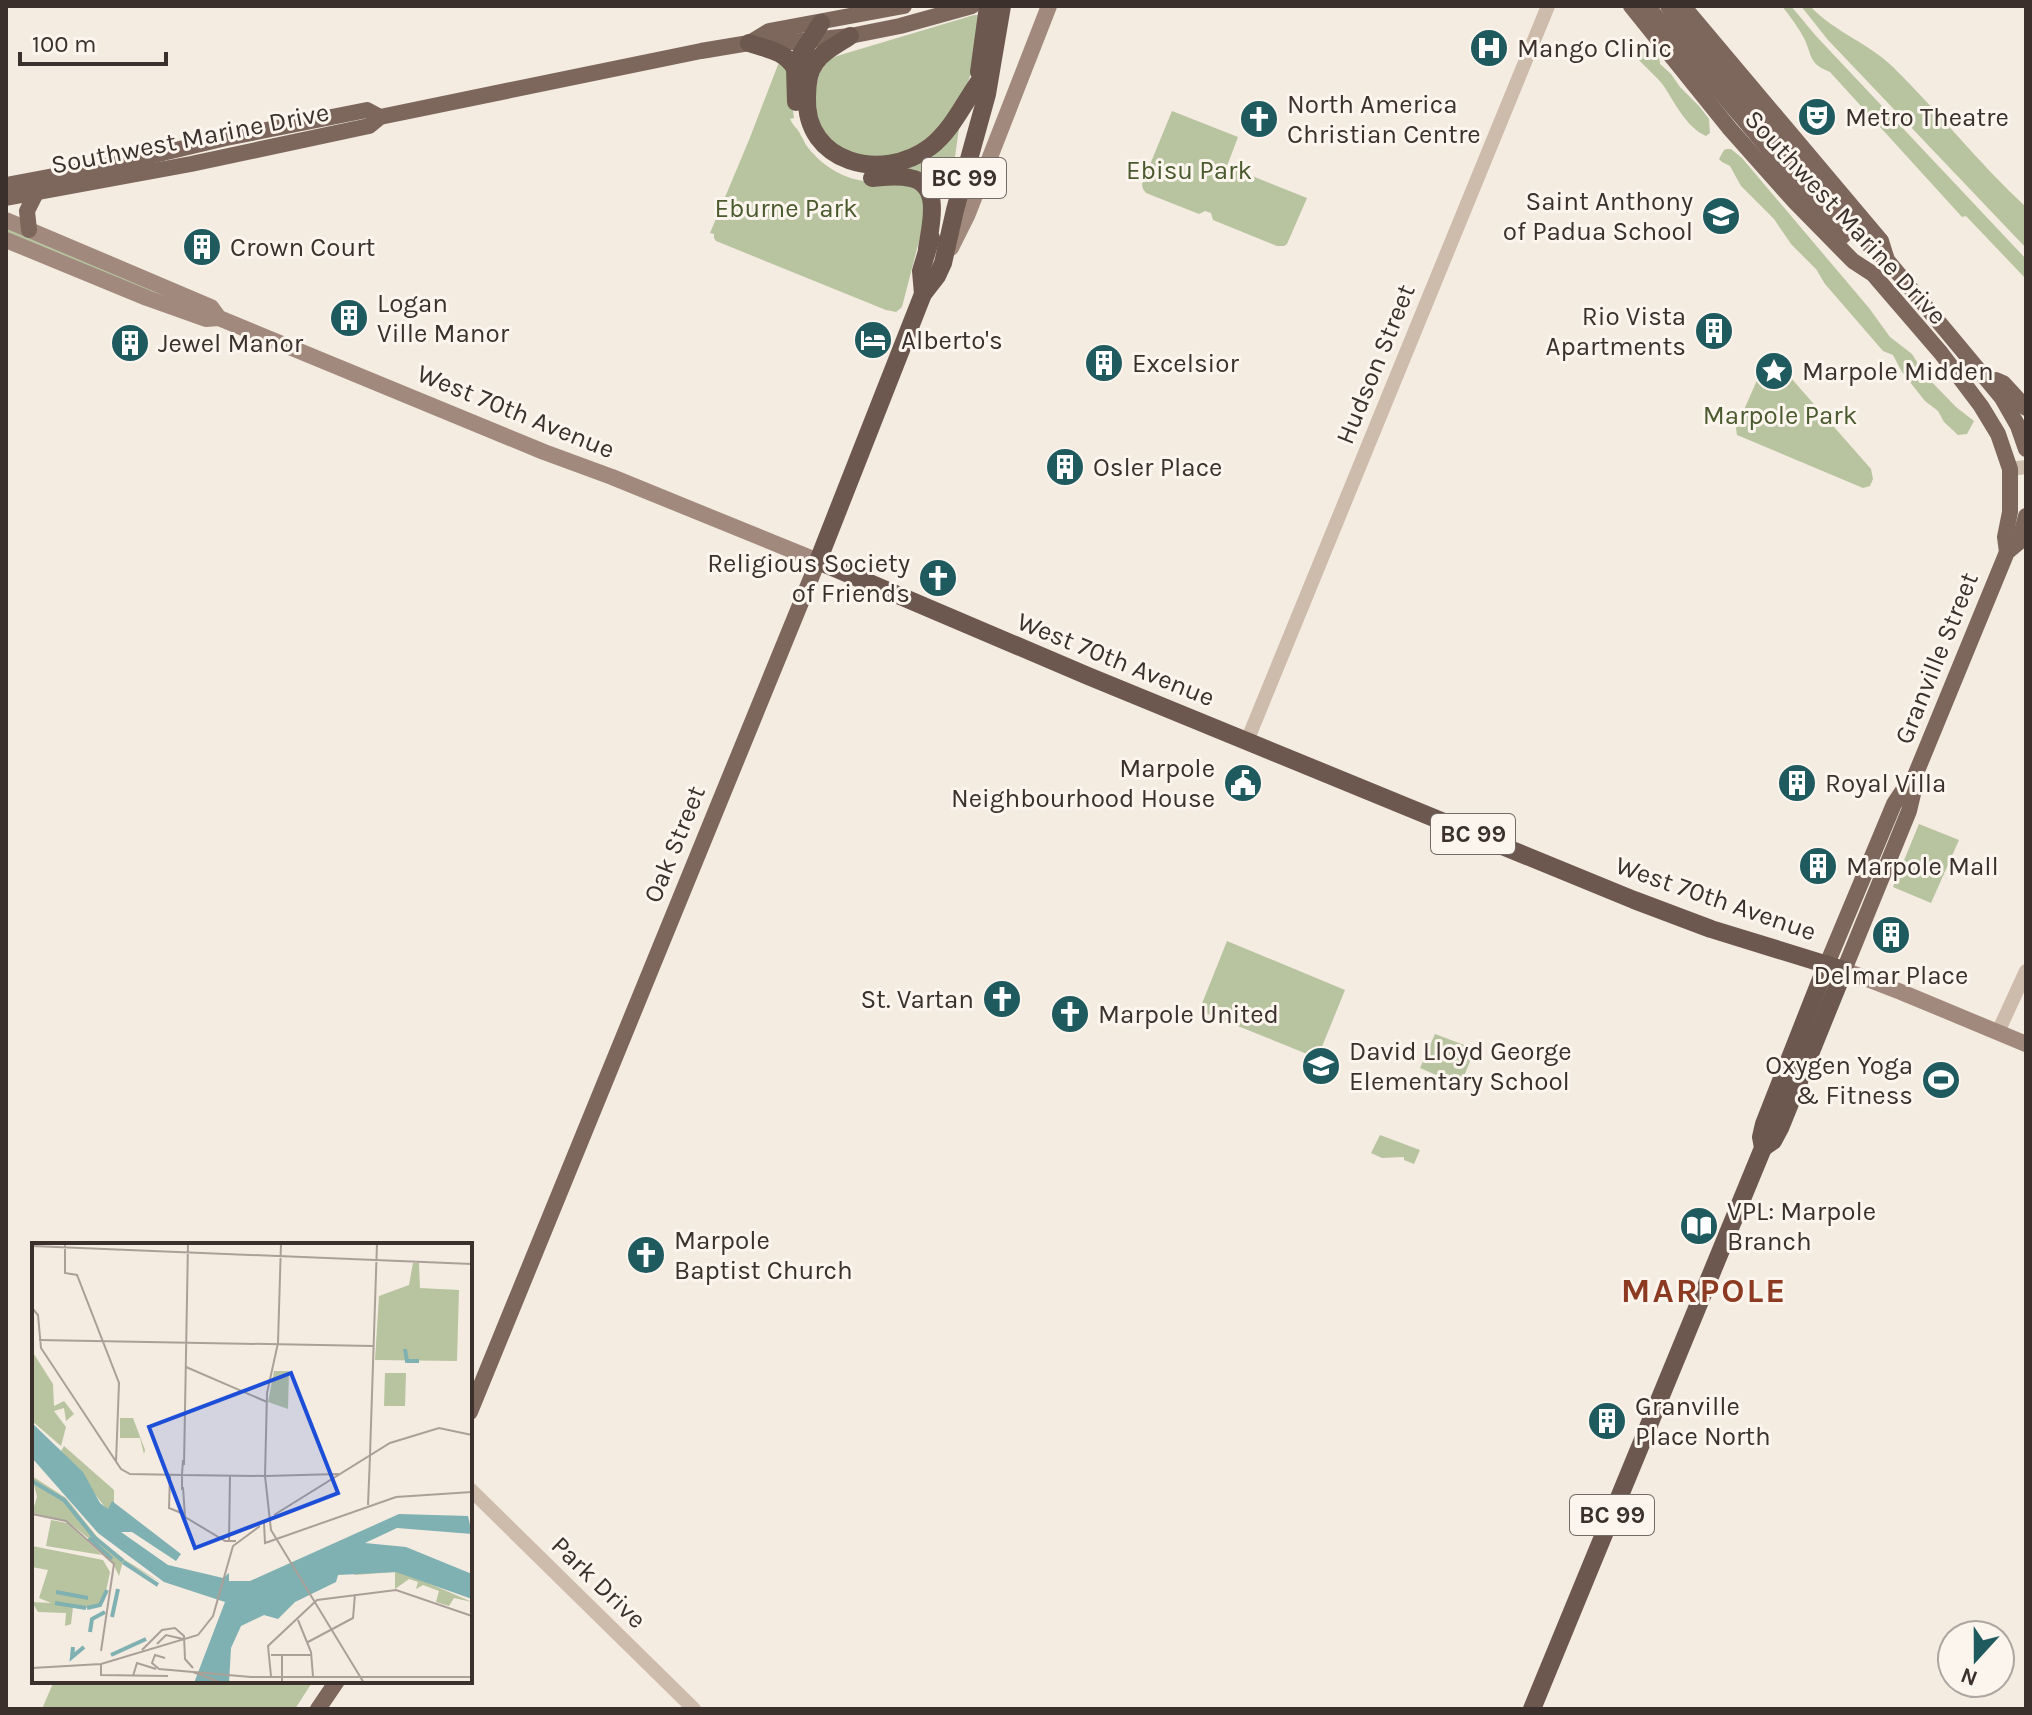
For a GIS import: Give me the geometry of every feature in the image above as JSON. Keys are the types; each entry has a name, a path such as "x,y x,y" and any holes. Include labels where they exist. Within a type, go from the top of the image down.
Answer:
{"highway":[{"name":"BC 99","path":"978,90 988,6"},
{"name":"BC 99","path":"978,90 1002,6"},
{"path":"821,23 795,68 797,115 808,141 836,167 855,175 910,178 921,182 932,204 927,249"},
{"path":"850,36 825,52 814,64 809,76 806,104 812,124 823,142 850,161 884,166 919,154 940,138 978,90"},
{"path":"749,43 781,53 789,58 795,68"},
{"name":"Oak Street","path":"923,294 921,271 957,165 978,90"},
{"name":"Oak Street","path":"818,561 923,294 943,263 978,90"},
{"name":"West 70th Avenue","path":"818,561 1030,652 1688,921 1835,967"},
{"name":"Granville Street","path":"1532,1709 1763,1148 1773,1141 1780,1128 1835,967"}],"main road":[{"name":"Southwest Marine Drive","path":"749,43 769,31 904,6"},
{"name":"Southwest Marine Drive","path":"6,198 191,164 369,126 380,117 701,51 749,43 850,36 972,6"},
{"name":"Oak Street","path":"943,263 967,216 1049,6"},
{"name":"Southwest Marine Drive","path":"1631,6 1730,129 1795,202 1853,261 1873,274 1941,353 1981,406 2018,468"},
{"path":"1647,6 1708,67 1870,248 1887,260"},
{"path":"1668,6 1708,67 1800,188 1861,256 1873,274"},
{"name":"Southwest Marine Drive","path":"1683,6 1881,241 1887,260 2002,398 2018,426 2026,449"},
{"name":"Southwest Marine Drive","path":"6,185 367,110 380,117"},
{"path":"29,230 27,211 36,193"},
{"name":"West 70th Avenue","path":"6,220 211,307 219,318"},
{"name":"West 70th Avenue","path":"6,240 160,303 206,319 219,318 818,561"},
{"path":"1980,372 2003,383 2026,408"},
{"name":"Granville Street","path":"2007,552 2005,537 2018,468"},
{"name":"Granville Street","path":"1835,967 1909,811 1912,783 2007,552 2019,542 2026,516"},
{"name":"Oak Street","path":"472,1407 818,561"},
{"name":"West 70th Avenue","path":"1835,967 1998,1032"},
{"path":"1998,1032 2026,1044"},
{"path":"318,1709 336,1683"}],"street":[{"name":"Hudson Street","path":"1247,741 1548,6"},
{"path":"1998,1032 2026,971"},
{"name":"Park Drive","path":"472,1491 694,1709"}],"green space":[{"path":"1782,6 1791,6 2026,259 2026,279 1966,216 1962,217 1830,72 1814,62 1802,34"},
{"path":"1801,6 1810,6 1884,59 2026,207 2026,248 1828,40"},
{"path":"974,15 983,15 973,68 965,90 954,112 915,151 873,162 837,148 816,122 815,91 820,72 829,60"},
{"path":"1643,50 1659,57 1660,64 1699,106 1709,119 1710,133 1706,136 1688,122 1662,83 1634,56 1635,52"},
{"name":"Eburne Park","path":"781,57 786,61 794,118 790,119 818,158 839,173 855,179 920,188 927,210 902,307 896,312 716,241 714,234 710,233"},
{"name":"Ebisu Park","path":"1172,111 1238,137 1227,166 1307,198 1287,244 1277,246 1213,220 1211,213 1205,211 1199,214 1146,193 1142,184"},
{"path":"959,128 955,157 939,203 905,166"},
{"path":"1731,149 1742,158 1869,308 1890,337 1912,354 1925,375 1974,421 1967,434 1958,435 1944,422 1938,411 1925,401 1902,372 1893,355 1883,351 1825,284 1816,269 1791,244 1774,219 1741,186 1730,166 1719,159 1724,150"},
{"path":"6,226 206,313 6,234"},
{"name":"Marpole Park","path":"1769,353 1871,469 1873,479 1870,486 1863,488 1737,435 1736,428"},
{"path":"1919,824 1959,840 1931,903 1893,887"},
{"path":"1227,941 1345,990 1319,1054 1312,1056 1203,1012 1201,1006"},
{"path":"1435,1034 1475,1049 1462,1081 1455,1083 1420,1068"},
{"path":"1380,1135 1420,1150 1414,1164 1404,1160 1404,1157 1382,1158 1371,1153"},
{"path":"53,1683 312,1683 295,1709 42,1709"}],"place":[{"name":"Mango Clinic","path":"1489,48"},
{"name":"Metro Theatre","path":"1817,117"},
{"name":"North America Christian Centre","path":"1259,119"},
{"name":"Saint Anthony of Padua School","path":"1721,216"},
{"name":"Crown Court","path":"202,247"},
{"name":"Logan Ville Manor","path":"349,318"},
{"name":"Rio Vista Apartments","path":"1714,331"},
{"name":"Alberto's","path":"873,340"},
{"name":"Jewel Manor","path":"130,343"},
{"name":"Excelsior","path":"1104,363"},
{"name":"Marpole Midden","path":"1774,371"},
{"name":"Osler Place","path":"1065,467"},
{"name":"Religious Society of Friends","path":"938,578"},
{"name":"Marpole Neighbourhood House","path":"1243,783"},
{"name":"Royal Villa","path":"1797,783"},
{"name":"Marpole Mall","path":"1818,866"},
{"name":"Delmar Place","path":"1891,935"},
{"name":"St. Vartan","path":"1002,999"},
{"name":"Marpole United","path":"1070,1014"},
{"name":"David Lloyd George Elementary School","path":"1321,1066"},
{"name":"Oxygen Yoga & Fitness","path":"1941,1080"},
{"name":"VPL: Marpole Branch","path":"1699,1226"},
{"name":"Marpole Baptist Church","path":"646,1255"},
{"name":"Granville Place North","path":"1607,1421"}],"district":[{"name":"MARPOLE","path":"1704,1290"}]}
